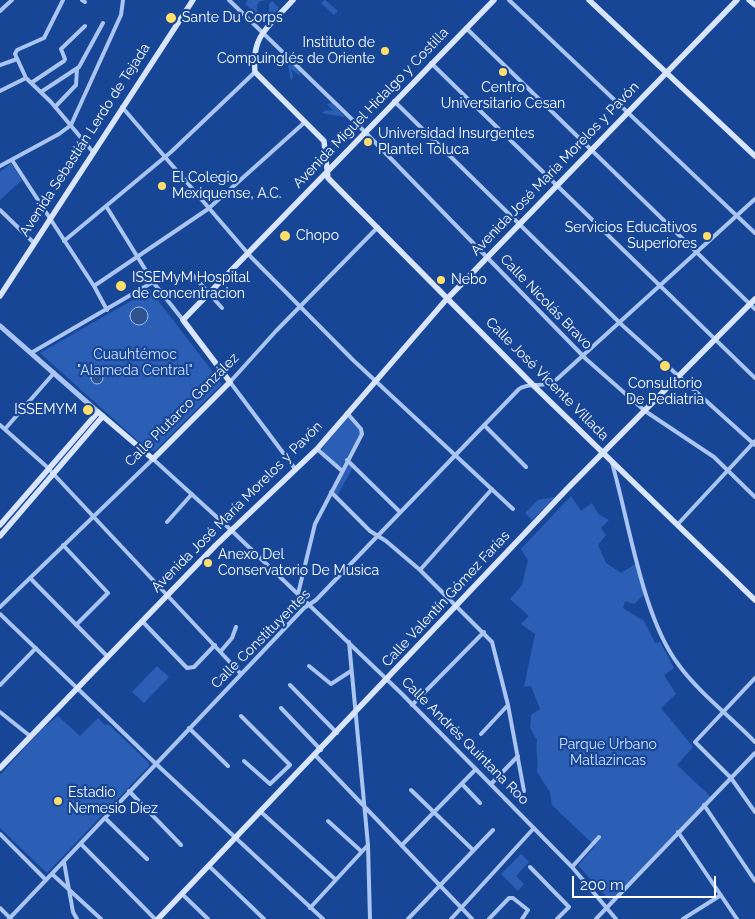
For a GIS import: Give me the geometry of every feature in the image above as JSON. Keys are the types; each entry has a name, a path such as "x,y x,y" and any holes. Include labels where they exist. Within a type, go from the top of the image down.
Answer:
{"main road":[{"name":"Avenida Sebastián Lerdo de Tejada","path":"0,296 33,242 193,0"},
{"path":"294,0 264,32 254,49 255,72 325,143 327,171"},
{"name":"Avenida Miguel Hidalgo y Costilla","path":"183,320 364,131 494,0"},
{"path":"589,0 755,156"},
{"name":"Avenida José María Morelos y Pavón","path":"0,768 76,687 231,530 317,449 374,380 448,297 737,0"},
{"path":"749,0 755,5"},
{"name":"Calle José Vicente Villada","path":"327,171 330,180 448,297 534,386 755,600"},
{"name":"Calle Valentín Gómez Farías","path":"157,919 337,734 456,604 603,453 754,304"},
{"path":"183,320 230,382"},
{"name":"Calle Plutarco González","path":"153,459 230,382"},
{"path":"0,525 2,517 100,414"},
{"path":"0,536 53,474 100,414"},
{"name":"Calle Andrés Quintana Roo","path":"100,414 153,459"}],"street":[{"path":"1,10 12,0"},
{"path":"63,0 46,36 40,41 17,50 16,57 26,78 41,92 93,152"},
{"path":"0,167 69,126 121,16 123,0"},
{"name":"Calle Nicolás Bravo","path":"229,0 364,131 583,356 645,411 696,444 729,470 755,497"},
{"path":"509,0 755,233"},
{"path":"55,108 76,85 77,69 102,23"},
{"path":"32,83 65,59 61,49 85,26"},
{"path":"466,28 696,252 754,304"},
{"path":"0,65 16,57"},
{"path":"431,63 755,378"},
{"path":"41,92 77,69"},
{"path":"64,241 166,157 255,72"},
{"path":"0,91 26,78"},
{"path":"394,101 619,322 754,443 678,524"},
{"path":"122,107 248,254 374,380 513,509"},
{"path":"94,286 208,208 305,122"},
{"path":"12,160 94,286 107,310"},
{"name":"Calle Constituyentes","path":"10,919 189,728 309,604 316,600 521,387 552,383 755,199"},
{"path":"106,206 152,282 183,320"},
{"path":"0,210 33,242"},
{"name":"Calle Plutarco González","path":"230,382 300,306 378,228"},
{"path":"191,273 222,308"},
{"path":"32,353 152,282"},
{"name":"Calle Andrés Quintana Roo","path":"0,326 100,414"},
{"path":"5,429 54,373"},
{"path":"230,382 296,470"},
{"path":"298,594 310,538 331,492 362,433 346,413"},
{"path":"0,425 48,468 216,645 241,674"},
{"path":"484,425 526,467"},
{"path":"317,449 342,470"},
{"name":"Calle Plutarco González","path":"0,607 153,459"},
{"name":"Calle Andrés Quintana Roo","path":"153,459 231,530 387,680 572,867 616,919"},
{"path":"347,460 400,512"},
{"path":"612,462 643,582 652,611 672,656 700,688 755,742"},
{"path":"420,570 492,490"},
{"path":"331,492 377,536 420,570 492,642 508,705 524,791"},
{"path":"167,522 192,494"},
{"path":"63,546 108,591 107,596 76,625"},
{"path":"30,578 107,656"},
{"path":"0,614 155,764 323,919"},
{"path":"142,621 187,668 194,667 216,645"},
{"path":"221,651 232,638 236,627"},
{"path":"412,705 484,632"},
{"path":"348,642 368,845 370,919"},
{"path":"0,685 36,648"},
{"path":"309,666 329,684 335,683 351,671"},
{"path":"755,678 697,738 696,744 731,778 755,812"},
{"path":"290,685 337,734"},
{"path":"481,734 508,705"},
{"path":"282,708 321,750"},
{"path":"0,712 30,736"},
{"path":"241,716 289,763 289,767 274,782 269,784 244,761"},
{"path":"189,728 228,766"},
{"path":"596,919 755,753"},
{"path":"316,756 403,844 472,919"},
{"path":"491,784 518,756"},
{"path":"403,844 476,769"},
{"path":"283,773 292,780"},
{"path":"462,784 480,803"},
{"path":"411,790 473,850"},
{"path":"129,791 181,845"},
{"path":"704,805 755,881"},
{"path":"261,812 335,879"},
{"path":"104,818 147,858"},
{"path":"328,822 361,851"},
{"path":"451,919 534,828"},
{"path":"408,919 493,830"},
{"path":"678,832 737,919"},
{"path":"0,834 46,880"},
{"path":"572,867 599,837"},
{"path":"81,844 157,919"},
{"path":"310,908 368,845"},
{"path":"64,862 77,919"},
{"path":"209,866 264,919"},
{"path":"530,868 569,907 557,919"},
{"path":"52,874 101,919"},
{"path":"182,894 208,919"},
{"path":"683,919 721,895"},
{"path":"489,919 509,898 516,899 528,909 528,912 522,919"},
{"path":"0,908 10,919"}],"green space":[{"path":"248,0 267,0 260,1 257,5 257,11 261,14 269,12 269,4 272,1 279,8 266,22 245,4"},
{"path":"325,0 338,11 334,15 321,3"},
{"path":"287,59 300,71 300,76 291,69 293,76 291,81"},
{"path":"332,103 344,117 322,113 326,110 333,111 327,104"},
{"path":"11,163 22,180 0,200 0,172"},
{"name":"Cuauhtémoc \"Alameda Central\"","path":"150,290 222,384 155,451 148,450 40,353"},
{"path":"348,417 361,432 341,468 321,450"},
{"path":"348,464 353,467 337,496 334,492"},
{"name":"Parque Urbano Matlazincas","path":"571,496 581,511 592,503 598,514 609,520 601,528 606,535 598,545 606,563 621,573 637,563 645,594 634,604 625,601 623,608 644,621 655,643 660,642 674,668 664,675 676,694 661,708 693,747 677,765 711,797 610,901 578,865 595,846 552,805 550,792 537,772 537,740 530,728 531,715 540,709 531,686 524,687 535,634 521,624 529,616 510,599 522,585 528,560 521,549"},
{"path":"555,497 532,520 525,513 538,500"},
{"path":"157,666 169,677 144,703 132,692"},
{"name":"Estadio Nemesio Díez","path":"58,716 80,736 98,718 105,725 108,724 149,763 149,766 47,873 0,828 0,775 41,730"},
{"path":"521,854 529,862 516,876 524,884 518,891 501,874"}],"shaded area":[{"path":"139,307 145,310 148,316 145,322 139,325 133,322 130,316 133,310"},
{"path":"95,372 99,372 103,378 99,384 95,384 91,380 91,376"}],"place":[{"name":"Sante Du Corps","path":"171,18"},
{"name":"Instituto de Compuinglés de Oriente","path":"385,51"},
{"name":"Centro Universitario Cesan","path":"503,72"},
{"name":"Universidad Insurgentes Plantel Toluca","path":"368,142"},
{"name":"El Colegio Mexiquense, A.C.","path":"162,186"},
{"name":"Chopo","path":"285,236"},
{"name":"Servicios Educativos Superiores","path":"707,236"},
{"name":"Nebo","path":"441,280"},
{"name":"ISSEMyM Hospital de concentracion","path":"121,286"},
{"name":"Consultorio De Pediatria","path":"665,366"},
{"name":"ISSEMYM","path":"88,410"},
{"name":"Anexo Del Conservatorio De Musica","path":"208,563"},
{"name":"Estadio Nemesio Díez","path":"58,801"}]}
